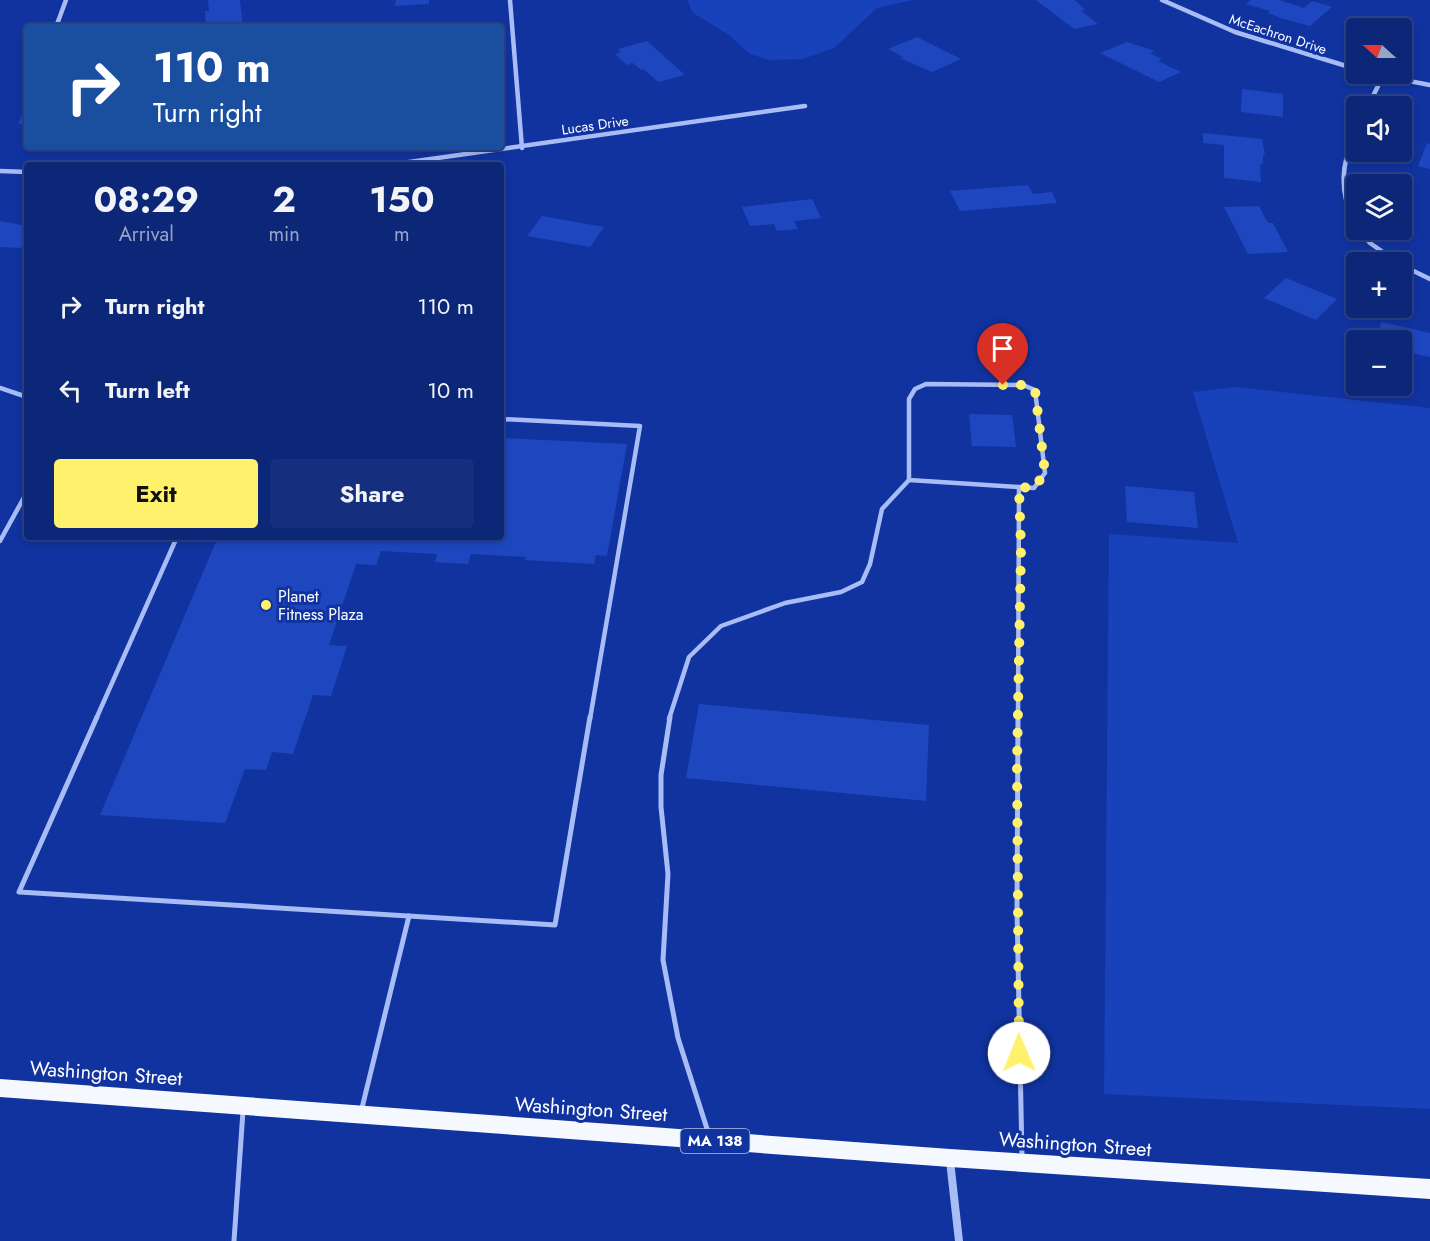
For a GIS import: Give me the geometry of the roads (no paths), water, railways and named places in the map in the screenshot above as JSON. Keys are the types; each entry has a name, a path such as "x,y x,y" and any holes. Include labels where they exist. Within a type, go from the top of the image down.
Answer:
{"main road":[{"name":"Washington Street","path":"0,1088 950,1158 1430,1189"}],"street":[{"path":"57,24 66,0"},
{"path":"510,0 522,148"},
{"name":"McEachron Drive","path":"1162,0 1235,32 1346,66"},
{"path":"1412,82 1430,85"},
{"name":"Lucas Drive","path":"412,162 805,106"},
{"path":"1346,152 1341,175 1346,203"},
{"path":"0,171 24,172"},
{"path":"1367,240 1382,252"},
{"path":"1412,270 1430,279"},
{"path":"950,1158 959,1241"}],"lane":[{"path":"711,1141 678,1038 663,960 668,874 661,807 661,775 670,715 689,657 721,626 785,603 841,592 862,582 870,564 882,509 909,480 909,399 915,389 926,384 1023,385 1035,390 1045,473 1034,488 909,480"},
{"path":"0,388 24,396"},
{"path":"176,540 19,892 555,925 640,426 504,420"},
{"path":"1019,487 1021,549 1017,764 1018,1019 1022,1163"},
{"path":"0,541 24,497"},
{"path":"360,1114 409,916"},
{"path":"234,1241 243,1106"}],"place":[{"name":"Planet Fitness Plaza","path":"266,605"}]}
